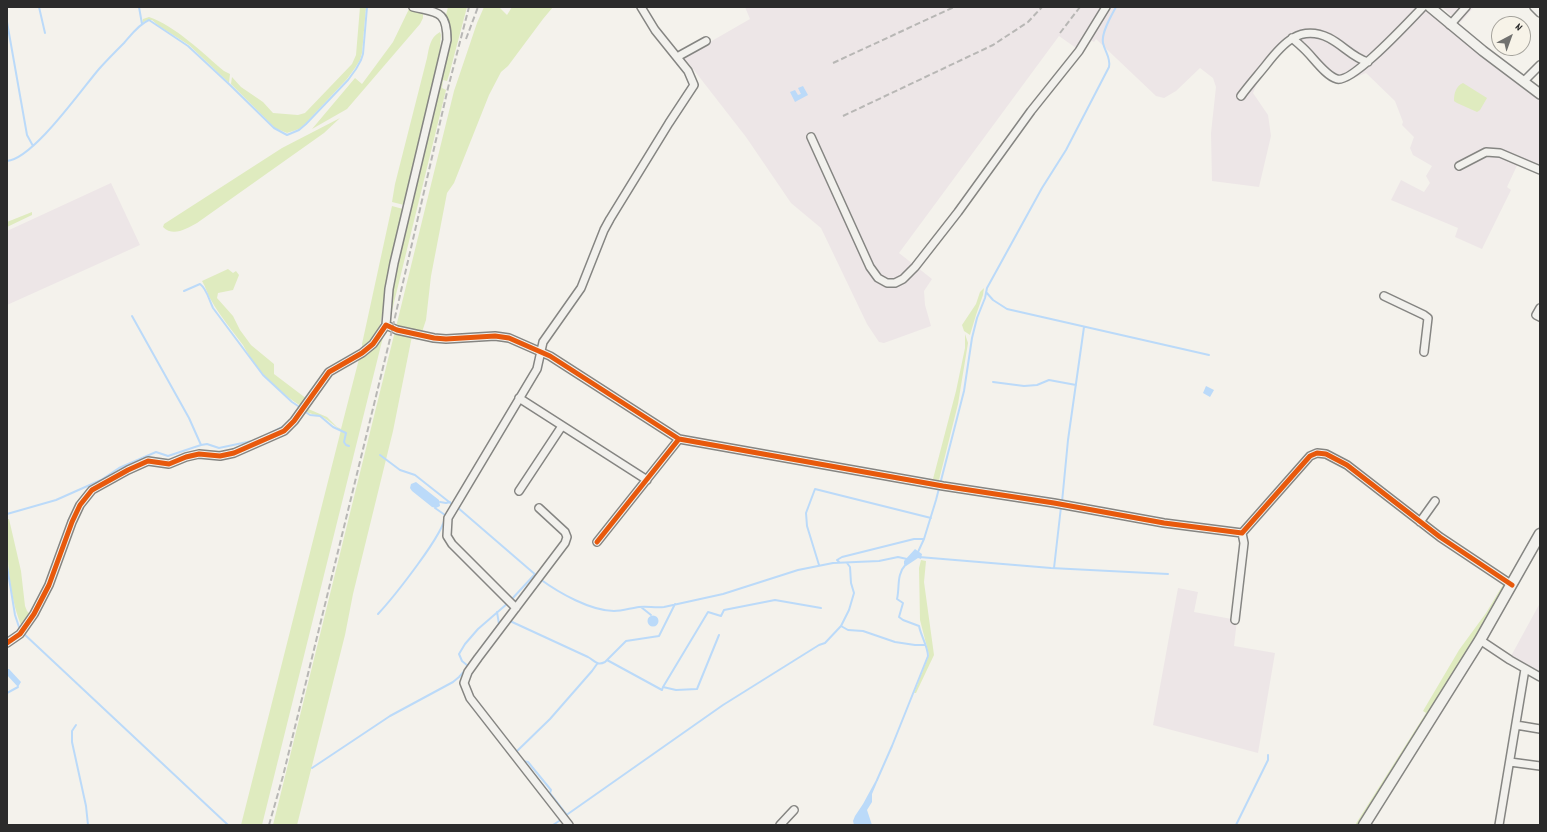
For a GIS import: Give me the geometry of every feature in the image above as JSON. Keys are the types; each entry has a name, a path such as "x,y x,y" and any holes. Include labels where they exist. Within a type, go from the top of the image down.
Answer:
{"main road":[{"path":"1364,825 1480,640 1540,534"}],"street":[{"path":"7,643 20,634 34,614 49,585 72,522 80,505 92,490 128,470 148,461 169,464 186,457 199,454 234,454 284,431 294,421 329,372 373,344 386,326 389,289 394,263 447,40 447,29 439,14 414,7"},
{"path":"516,608 452,544 447,536 448,518 537,369 543,342 581,288 604,230 610,219 694,85 693,80 655,30 641,7"},
{"path":"811,137 870,267 878,278 887,283 894,283 903,279 915,267 958,212 1031,111 1079,51 1106,7"},
{"path":"1292,38 1302,46 1330,76 1338,80 1343,80 1362,68 1423,7"},
{"path":"1430,7 1450,25 1540,94"},
{"path":"1450,25 1466,7"},
{"path":"1534,7 1540,13"},
{"path":"1241,96 1282,44 1292,38 1304,34 1316,33 1332,40 1359,59 1368,62"},
{"path":"677,57 706,41"},
{"path":"1524,81 1540,65"},
{"path":"1459,166 1486,152 1500,153 1540,170"},
{"path":"1384,296 1428,318 1424,352"},
{"path":"1540,308 1536,315 1540,317"},
{"path":"386,326 397,330 434,338 446,339 495,336 509,338 550,356 679,439 940,486 1054,503 1164,523 1242,533"},
{"path":"519,398 647,480"},
{"path":"519,491 562,426"},
{"path":"597,542 679,439"},
{"path":"1242,533 1310,456 1317,453 1326,454 1347,464 1440,537 1512,584"},
{"path":"1420,522 1435,501"},
{"path":"539,508 565,532 567,537 563,546 468,672 464,683 474,704 569,825"},
{"path":"1235,620 1244,543 1242,533"},
{"path":"1480,640 1540,677"},
{"path":"1499,825 1525,669"},
{"path":"1516,725 1540,729"},
{"path":"1510,762 1540,766"},
{"path":"780,825 794,810"}],"shaded area":[{"path":"745,7 1422,7 1449,30 1540,100 1540,168 1521,157 1507,187 1511,190 1482,249 1455,237 1458,228 1391,200 1401,180 1424,192 1430,183 1426,176 1432,166 1413,155 1410,148 1414,137 1402,125 1403,122 1395,101 1366,73 1339,84 1328,79 1306,53 1290,42 1261,74 1253,93 1268,115 1271,136 1259,187 1212,181 1211,133 1216,87 1213,78 1200,68 1176,91 1164,98 1156,96 1096,39 1094,42 1085,37 1076,48 1059,36 899,253 932,279 924,291 925,305 931,326 884,343 879,342 867,324 821,228 791,203 746,137 683,56 750,19"},
{"path":"1442,7 1474,7 1460,23"},
{"path":"111,183 140,245 7,305 7,231"},
{"path":"1178,588 1198,592 1194,612 1237,620 1234,646 1275,653 1258,753 1153,725"},
{"path":"1540,603 1540,672 1511,656"}],"green space":[{"path":"360,7 366,7 360,60 347,79 299,129 287,133 275,128 231,84 232,77 241,87 263,102 273,113 298,115 305,113 352,64 356,55"},
{"path":"448,7 467,7 449,75 447,81 443,80 442,88 446,90 389,323 391,288 447,23 446,15"},
{"path":"484,7 499,7 507,15 512,7 553,7 508,66 501,72 489,95 454,183 447,193 431,276 426,320 422,332 396,327 454,91 477,23"},
{"path":"409,9 423,14 420,24 347,109 312,129 355,78 362,84 393,42"},
{"path":"149,17 159,21 178,33 224,71 230,74 229,83 189,45 152,20 147,20 142,23 143,19"},
{"path":"440,32 439,59 404,205 392,202 395,184 429,47 434,37"},
{"path":"1463,83 1487,98 1480,110 1477,112 1454,101 1456,90"},
{"path":"340,118 324,133 197,223 184,230 175,232 167,230 163,227 164,224 282,148"},
{"path":"392,206 403,209 380,325 375,336 362,348 362,344"},
{"path":"32,212 32,215 7,227 7,222"},
{"path":"228,269 233,273 236,271 239,275 233,290 218,293 217,298 233,316 240,330 251,345 274,364 274,374 307,399 301,406 281,392 257,367 210,298 202,281"},
{"path":"984,288 970,335 964,331 962,325 976,304 980,292"},
{"path":"395,331 412,336 393,431 353,594 345,635 297,825 273,825"},
{"path":"384,333 262,825 241,825 341,430 337,427 341,429 359,359"},
{"path":"965,334 968,343 958,404 939,480 933,479 956,391 965,348"},
{"path":"306,408 327,417 337,427 325,418 308,413 304,410"},
{"path":"7,519 9,519 21,571 25,606 31,615 22,627 17,615 9,574"},
{"path":"921,560 926,561 924,582 934,655 916,693 914,693 929,655 920,620 919,568"},
{"path":"1504,583 1506,585 1471,646 1359,825 1355,825 1426,713 1423,711 1459,650 1486,613"}],"water":[{"path":"803,86 808,95 795,102 790,92 795,90 798,95 801,94 798,88"},
{"path":"1206,386 1214,390 1210,397 1203,393"},
{"path":"416,482 439,500 440,506 436,508 432,507 412,491 410,488 411,484"},
{"path":"915,549 922,554 921,559 918,558 906,566 904,561"},
{"path":"653,615 657,617 659,621 657,625 653,627 649,625 647,621 649,617"},
{"path":"7,669 9,669 21,682 18,687 7,675"},
{"path":"876,780 878,780 872,794 872,802 867,810 872,825 854,825 853,821 855,816"}],"waterway":[{"path":"39,7 45,33"},
{"path":"139,7 142,24"},
{"path":"7,161 18,157 30,149 43,137 102,66 135,30 149,20 188,46 274,128 287,135 299,130 348,80 361,60 363,54 367,7"},
{"path":"918,552 924,539 936,500 964,391 972,338 987,288 1042,188 1066,150 1109,67 1108,55 1103,43 1103,34 1116,7"},
{"path":"7,22 27,135 33,146"},
{"path":"184,291 200,284 206,292 213,308 263,375 292,402 301,408"},
{"path":"986,292 993,300 1007,309 1209,355"},
{"path":"132,316 189,418 201,445"},
{"path":"1062,502 1068,440 1084,327"},
{"path":"993,382 1024,386 1037,385 1049,380 1076,385"},
{"path":"304,411 310,415 320,416 333,427 346,433 344,442 349,446"},
{"path":"269,434 286,425"},
{"path":"7,514 56,500 101,480 119,468 156,452 168,456 201,445 207,444 219,448 252,441"},
{"path":"380,455 400,470 415,475 453,505"},
{"path":"819,565 807,526 806,513 815,489 931,518"},
{"path":"440,502 450,502"},
{"path":"457,507 537,576"},
{"path":"1054,568 1061,507"},
{"path":"378,614 417,565 437,535 445,515 435,508"},
{"path":"839,562 837,560 842,557 914,539 924,539"},
{"path":"540,579 556,590 585,605 605,610 617,611 639,607 664,607 723,594 798,570 833,563 879,561 898,557 907,559"},
{"path":"919,557 1051,568 1168,574"},
{"path":"841,626 849,610 854,593 851,583 850,567 847,563"},
{"path":"877,780 928,656 919,626 899,617 903,603 897,599 899,581 901,572 906,564"},
{"path":"7,566 15,615 19,627"},
{"path":"511,600 535,574"},
{"path":"535,588 542,580"},
{"path":"663,687 708,612 721,616 724,610 775,600 821,608"},
{"path":"468,666 462,661 459,654 465,644 478,629 508,603"},
{"path":"510,621 600,663 605,662 626,641 659,636 675,604"},
{"path":"641,607 651,615"},
{"path":"484,644 499,624 497,612"},
{"path":"565,816 723,705 819,645 825,643 841,626 848,630 863,631 895,642 924,645"},
{"path":"23,633 228,825"},
{"path":"607,660 662,690 663,687 676,690 697,689 719,635"},
{"path":"515,753 550,719 597,664"},
{"path":"312,768 390,716 453,682 468,667"},
{"path":"7,693 18,687"},
{"path":"76,725 72,731 72,742 86,806 88,825"},
{"path":"1236,825 1268,760 1268,755"},
{"path":"523,761 528,762 551,790 550,793 567,815"},
{"path":"530,769 550,793"},
{"path":"553,825 562,819"}],"railway":[{"path":"269,825 283,776 389,343 448,88 469,7"},
{"path":"466,39 478,7"},
{"path":"833,63 954,7"},
{"path":"843,116 993,45 1028,22 1042,7"},
{"path":"1060,33 1080,7"}],"cycle path":[{"path":"7,643 20,634 34,614 49,585 72,522 80,505 92,490 128,470 148,461 169,464 186,457 199,454 220,456 234,453 284,431 294,421 329,372 362,353 373,344 386,325 397,330 434,338 446,339 495,336 509,338 550,356 679,439 597,542"},
{"path":"679,439 943,486 1054,503 1164,523 1242,533 1310,456 1317,453 1326,454 1347,465 1440,537 1512,585"}]}
